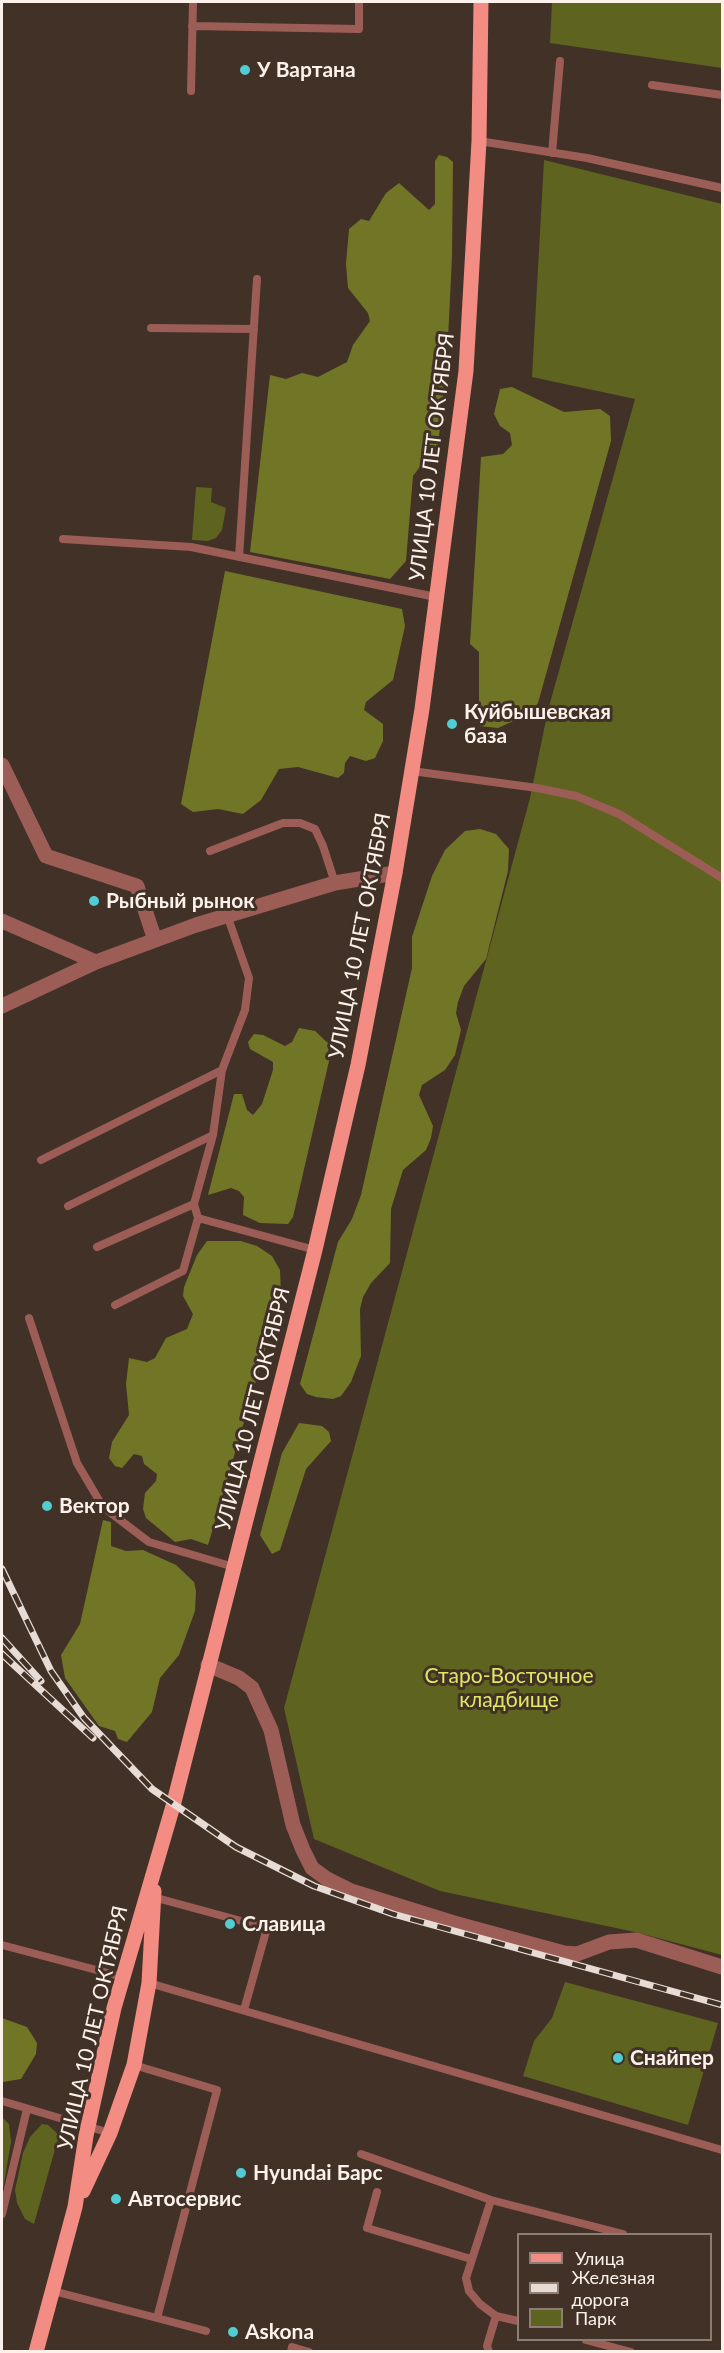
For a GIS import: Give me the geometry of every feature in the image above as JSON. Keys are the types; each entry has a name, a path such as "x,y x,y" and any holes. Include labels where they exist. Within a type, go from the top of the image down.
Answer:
{"main road":[{"name":"УЛИЦА 10 ЛЕТ ОКТЯБРЯ","path":"36,2352 75,2207 88,2127 123,1977 157,1859 315,1250 358,1065 395,873 412,771 466,371 479,141 481,2"},
{"name":"УЛИЦА 10 ЛЕТ ОКТЯБРЯ","path":"75,2207 110,2133 134,2065 149,1983 157,1859"}],"street":[{"path":"2,765 46,856 137,886 155,940"},
{"path":"2,1006 96,962 227,915 335,883 395,873"},
{"path":"2,921 96,962"},
{"path":"208,1665 239,1678 252,1688 274,1741 293,1826 312,1868 327,1879 351,1891 454,1923 564,1953 577,1954 621,1939 636,1940 723,1967"}],"lane":[{"path":"191,90 193,2"},
{"path":"192,26 358,29 359,2"},
{"path":"552,153 560,61"},
{"path":"652,85 723,95"},
{"path":"479,141 552,153 723,188"},
{"path":"239,557 257,279"},
{"path":"151,328 254,330"},
{"path":"63,539 191,547 436,597"},
{"path":"412,771 537,788 576,796 619,814 723,878"},
{"path":"210,851 283,823 300,823 315,830 323,846 335,883"},
{"path":"115,1305 183,1271 198,1218 194,1204 213,1135 222,1070 245,1010 249,978 227,915"},
{"path":"41,1160 222,1070"},
{"path":"68,1206 213,1135"},
{"path":"97,1247 194,1204"},
{"path":"198,1218 315,1250"},
{"path":"28,1318 76,1463 103,1507 150,1542 234,1567"},
{"path":"153,1897 267,1928 244,2010"},
{"path":"2,1945 123,1977"},
{"path":"149,1983 723,2150"},
{"path":"134,2065 217,2090 156,2318"},
{"path":"2,2101 110,2133"},
{"path":"2,2214 27,2109"},
{"path":"361,2154 491,2200 615,2233"},
{"path":"377,2192 368,2228 471,2259"},
{"path":"491,2200 466,2278 469,2291 480,2304 496,2316 517,2321"},
{"path":"53,2291 206,2331"},
{"path":"489,2352 487,2346 496,2316"},
{"path":"590,2341 631,2352"},
{"path":"291,2352 292,2347 309,2352"}],"green space":[{"path":"552,2 722,2 722,68 550,43"},
{"path":"439,155 453,162 452,257 447,360 436,465 419,468 413,476 406,561 390,579 250,552 270,375 286,379 302,373 318,377 347,362 353,345 370,321 368,313 348,288 346,264 349,229 361,219 369,221 386,193 399,183 429,210 435,204 435,161"},
{"name":"Старо-Восточное кладбище","path":"544,160 722,204 722,1955 635,1932 440,1891 314,1839 284,1708 530,798 548,710 635,399 532,377"},
{"path":"512,387 564,412 600,409 610,416 611,441 538,703 531,713 498,728 479,726 479,652 470,644 481,457 503,454 512,445 510,433 500,426 494,414 500,389"},
{"path":"196,487 212,488 211,502 226,508 222,530 216,538 208,541 192,540"},
{"path":"225,571 402,609 405,626 393,680 366,702 364,710 383,724 383,741 375,758 366,761 350,756 345,763 344,773 338,778 298,767 279,769 261,800 243,814 218,809 193,812 181,804"},
{"path":"480,829 496,834 509,849 508,871 486,959 464,986 458,1002 456,1013 461,1030 455,1055 445,1070 422,1085 419,1095 433,1126 431,1138 426,1150 403,1170 391,1209 390,1263 371,1283 363,1297 360,1309 361,1356 351,1382 341,1396 333,1399 316,1397 307,1394 300,1384 338,1242 352,1219 361,1195 412,968 412,937 432,876 445,850 465,831"},
{"path":"299,1028 315,1031 328,1043 329,1061 293,1217 288,1224 260,1223 243,1215 244,1197 239,1191 231,1188 208,1195 234,1094 242,1094 247,1110 253,1115 262,1104 273,1070 273,1062 250,1049 248,1042 254,1034 263,1035 285,1046 292,1042"},
{"path":"207,1241 241,1241 257,1246 272,1256 280,1270 281,1295 208,1545 191,1539 175,1542 146,1518 143,1509 145,1493 156,1481 157,1474 144,1464 142,1456 134,1454 122,1468 115,1466 109,1458 112,1442 129,1415 126,1384 129,1358 147,1362 155,1358 166,1338 187,1329 193,1314 183,1296 184,1287 197,1255"},
{"path":"299,1423 322,1426 329,1432 331,1441 306,1469 280,1550 272,1554 260,1535 282,1453"},
{"path":"103,1520 111,1522 111,1546 126,1551 143,1550 176,1565 194,1582 196,1591 195,1611 179,1655 160,1678 152,1712 127,1742 118,1739 115,1731 99,1726 65,1678 61,1655 80,1624"},
{"name":"Снайпер","path":"565,1982 718,2023 688,2125 523,2076 534,2041 552,2018"},
{"path":"2,2018 27,2027 37,2043 36,2054 21,2079 3,2082"},
{"path":"2,2117 9,2124 11,2142 2,2195"},
{"path":"42,2124 48,2125 59,2135 34,2224 25,2219 17,2203 15,2190 23,2153 30,2137"}],"railway":[{"path":"2,1569 51,1671 84,1718 152,1789 236,1847 314,1886 393,1914 722,2005"},
{"path":"2,1638 41,1681"},
{"path":"2,1654 93,1738"}],"place":[{"name":"У Вартана","path":"245,70"},
{"name":"Куйбышевская база","path":"452,724"},
{"name":"Рыбный рынок","path":"94,901"},
{"name":"Вектор","path":"47,1506"},
{"name":"Славица","path":"230,1924"},
{"name":"Снайпер","path":"618,2058"},
{"name":"Hyundai Барс","path":"241,2173"},
{"name":"Автосервис","path":"116,2199"},
{"name":"Askona","path":"233,2332"}]}
